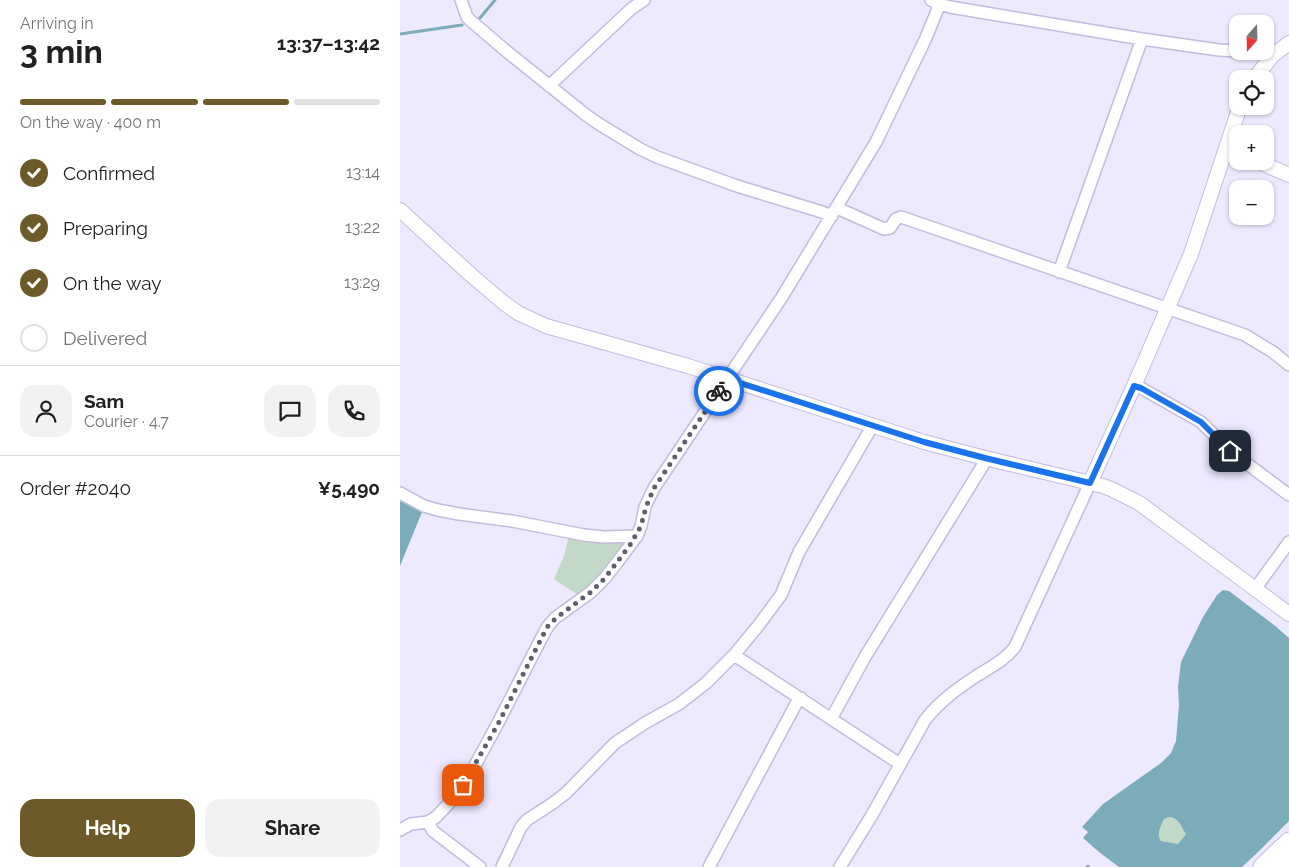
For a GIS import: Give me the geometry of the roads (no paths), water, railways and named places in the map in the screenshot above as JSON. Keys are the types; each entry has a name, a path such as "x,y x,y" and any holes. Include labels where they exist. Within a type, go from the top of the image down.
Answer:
{"highway":[{"path":"1263,867 1289,842"},
{"path":"1283,867 1289,862"}],"street":[{"path":"461,0 467,17 470,20 549,86 599,124 649,153 737,186 822,212 834,212 884,229 890,228 896,219 901,217 1245,335 1273,352 1289,365"},
{"path":"549,86 644,0"},
{"path":"400,830 411,824 428,822 436,817 454,798 498,724 548,626 591,592 605,578 637,536 654,488 782,298 876,142 925,40 935,2 1142,39 1229,50"},
{"path":"1059,272 1142,39"},
{"path":"1263,70 1283,50"},
{"path":"840,867 872,815 925,720 936,706 970,680 1006,657 1016,647 1134,386 1191,254 1229,159"},
{"path":"1274,168 1289,175"},
{"path":"400,210 492,293 529,319 566,333 639,351 924,442 1111,489 1139,503 1289,614"},
{"path":"1134,386 1141,388 1201,422 1230,451 1289,495"},
{"path":"502,867 521,826 527,820 566,793 616,743 679,704 700,688 734,655 781,595 799,552 874,425"},
{"path":"831,719 866,657 983,466 985,458"},
{"path":"400,493 424,506 459,514 512,521 584,535 637,536"},
{"path":"1255,589 1289,542"},
{"path":"734,655 900,764"},
{"path":"709,867 797,702 801,698"},
{"path":"428,822 434,831 480,867"}],"water":[{"path":"400,501 422,512 400,566"},
{"path":"1223,590 1229,591 1289,638 1289,821 1242,867 1119,867 1083,838 1088,832 1082,827 1103,804 1161,763 1171,753 1176,741 1181,662 1203,617 1217,595","holes":["1173,818 1178,821 1186,834 1178,844 1161,841 1159,835 1164,819"]}],"waterway":[{"path":"480,18 495,0"},
{"path":"400,34 462,25"}]}
